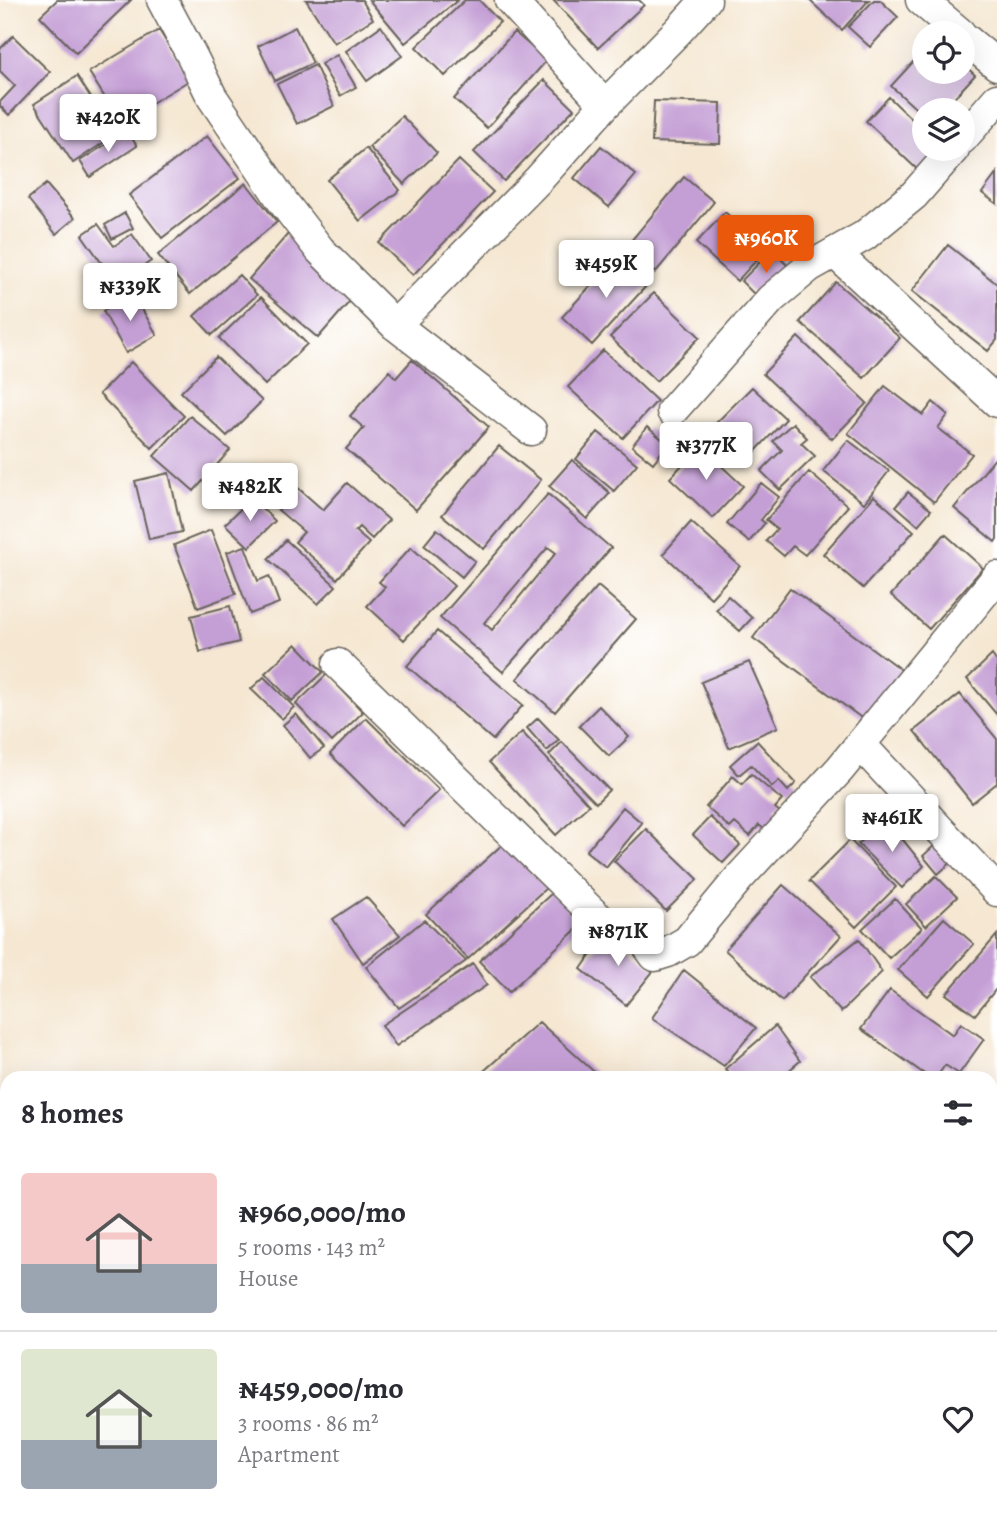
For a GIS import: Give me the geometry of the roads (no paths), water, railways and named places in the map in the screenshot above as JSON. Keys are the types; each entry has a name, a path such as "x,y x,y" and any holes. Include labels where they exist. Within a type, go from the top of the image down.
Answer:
{"street":[{"path":"162,0 212,97 283,202 320,250 395,325 531,430"},
{"path":"510,0 605,105"},
{"path":"395,325 539,179 605,105 706,0"},
{"path":"921,0 946,21"},
{"path":"975,46 997,65"},
{"path":"975,124 997,99"},
{"path":"672,411 771,299 809,267 864,236 914,195 944,161"},
{"path":"835,253 997,402"},
{"path":"338,664 591,911 611,929 641,937 655,956 687,941 740,877 840,769 997,577"},
{"path":"860,744 997,891"}]}
